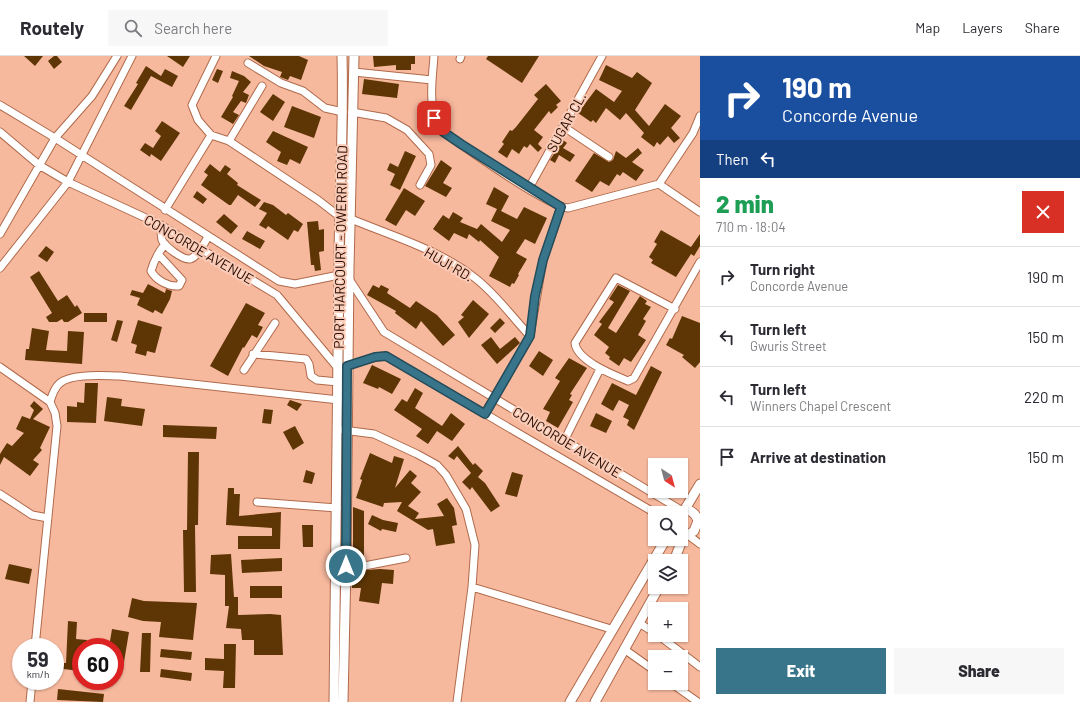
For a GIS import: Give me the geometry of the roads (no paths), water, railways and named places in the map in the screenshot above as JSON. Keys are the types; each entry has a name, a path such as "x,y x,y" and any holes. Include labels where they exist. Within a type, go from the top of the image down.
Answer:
{"main road":[{"name":"PORT HARCOURT - OWERRI ROAD","path":"334,702 337,508 347,366 351,219 348,112 342,56"},
{"name":"PORT HARCOURT - OWERRI ROAD","path":"343,702 346,566 343,430 338,382 339,275 340,217 348,112 354,72 354,56"},
{"path":"340,217 351,219"},
{"path":"685,506 700,484"},
{"path":"688,511 692,511 699,518 696,528 688,532"},
{"path":"570,702 611,629 662,546"},
{"path":"595,702 655,594"}],"street":[{"path":"0,234 55,138 92,96 116,56"},
{"path":"0,268 68,182 83,155 118,80 132,56"},
{"path":"216,56 192,105 198,120 211,135 229,141 318,200 340,217"},
{"path":"434,56 431,104 434,118 442,131 529,188 561,207 568,208 659,184 683,150 698,125 700,116"},
{"name":"SUGAR CL.","path":"529,188 602,56"},
{"path":"248,63 281,83 303,91 321,106 386,118 407,130 430,154 430,165 420,185"},
{"path":"354,72 432,80"},
{"path":"229,141 262,86"},
{"name":"CONCORDE AVENUE","path":"0,105 83,155 165,210 278,282 295,284 339,275"},
{"path":"564,127 609,157"},
{"name":"CONCORDE AVENUE","path":"0,132 39,165 68,182 161,225 201,248 282,299 338,367"},
{"path":"165,210 211,135"},
{"path":"659,184 700,212"},
{"path":"485,414 530,336 535,296 543,260 561,207"},
{"name":"HUJI RD.","path":"351,219 433,253 462,268 481,283 530,336"},
{"path":"161,225 164,244 186,259 191,259 208,237"},
{"path":"158,254 182,280 179,286 173,287 154,276 151,271 154,259 164,244"},
{"path":"675,309 616,278 575,343 580,354 600,369 628,381 634,378 675,309 700,262"},
{"name":"CONCORDE AVENUE","path":"349,279 381,329 673,506"},
{"path":"244,370 253,354 275,323"},
{"path":"253,354 306,359 309,364 311,376 317,380 338,382"},
{"name":"CONCORDE AVENUE","path":"347,366 375,357 386,356 648,509"},
{"path":"0,367 50,402 55,413 58,426 36,638"},
{"path":"564,441 600,369"},
{"path":"50,402 60,383 67,379 90,376 120,376 339,400"},
{"path":"343,430 374,434 418,454 437,465 446,475 466,509 475,545 472,587 457,702"},
{"path":"0,494 32,515 48,518"},
{"path":"257,502 337,508"},
{"path":"688,536 700,544"},
{"path":"346,566 359,567 406,558"},
{"path":"472,587 611,629"},
{"path":"639,623 648,629"},
{"path":"667,642 700,667"},
{"path":"624,649 648,666"},
{"path":"30,702 31,690"},
{"path":"681,690 698,702"}]}
